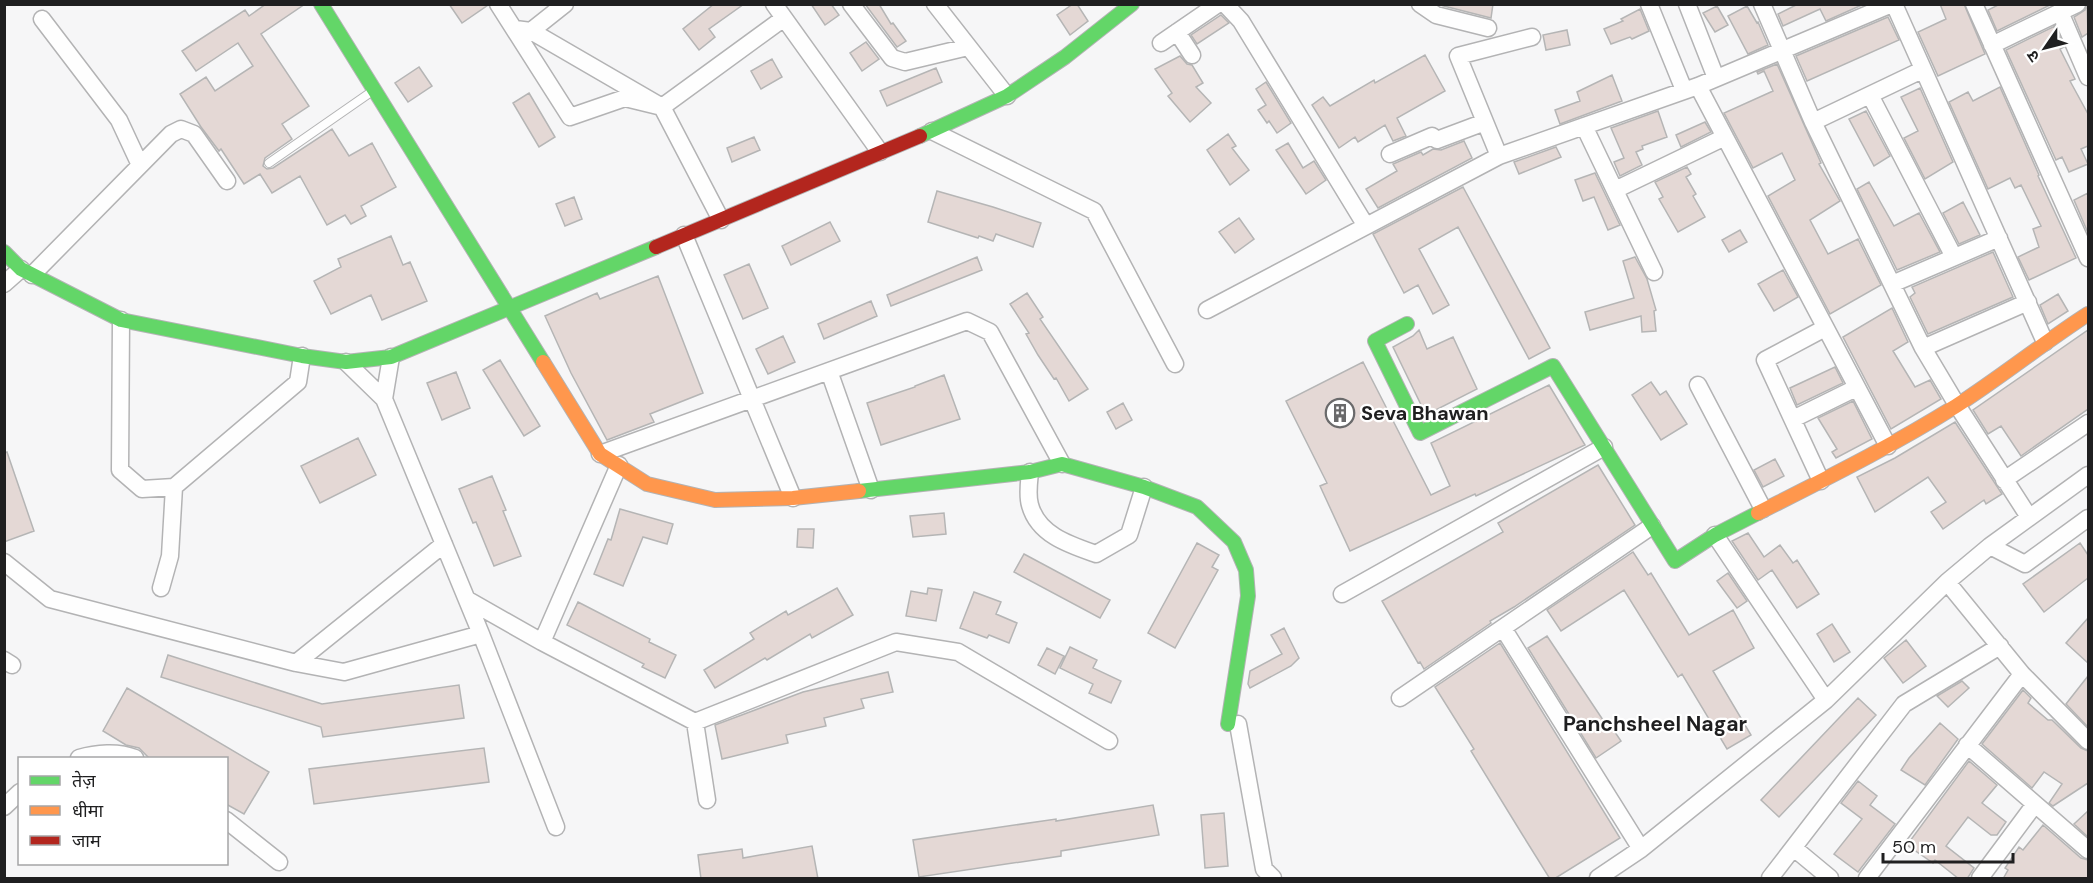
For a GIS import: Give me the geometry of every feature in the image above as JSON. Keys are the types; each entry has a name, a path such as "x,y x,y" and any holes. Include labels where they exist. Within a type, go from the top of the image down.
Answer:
{"street":[{"path":"321,4 600,454 647,484 716,500 793,498 1030,472 1062,464 1144,487 1197,507 1234,542 1246,570 1248,596 1233,724 1264,869 1274,879"},
{"path":"498,4 523,30 570,117 625,98 662,107"},
{"path":"523,30 565,4"},
{"path":"851,4 892,58 897,61 905,62 968,47"},
{"path":"935,4 1007,96"},
{"path":"4,252 27,272 121,320 302,356 346,362 391,357 932,131 1007,96 1065,57 1132,4"},
{"path":"1161,43 1218,4"},
{"path":"1225,4 1241,21 1366,226"},
{"path":"1420,4 1436,15 1488,28"},
{"path":"1649,4 1691,88 1725,137 1888,446"},
{"path":"1687,4 1716,78"},
{"path":"1762,4 1813,122 1923,348 2029,517"},
{"path":"1207,310 1499,156 1691,88 1893,4 2045,342"},
{"path":"1974,4 2088,258"},
{"path":"1992,45 2077,4"},
{"path":"662,107 779,11 880,152"},
{"path":"2060,12 2088,77"},
{"path":"42,19 119,120 140,165"},
{"path":"523,30 662,107 721,220"},
{"path":"1177,32 1192,55"},
{"path":"1499,156 1458,56 1532,37"},
{"path":"1813,122 1922,70"},
{"path":"1870,94 1954,257"},
{"path":"1390,154 1432,136 1437,140 1485,122"},
{"path":"1584,126 1654,272"},
{"path":"4,284 27,272 171,134 181,129 194,134 227,181"},
{"path":"932,131 1094,211 1174,364"},
{"path":"1615,190 1725,137"},
{"path":"684,235 793,498"},
{"path":"1892,284 1999,238"},
{"path":"1923,348 2028,302"},
{"path":"1407,324 1375,341 1420,433 1553,366 1675,561 1715,535 1888,446 1957,405 2088,314"},
{"path":"121,320 120,470 142,489 174,487 298,382 302,356"},
{"path":"600,454 967,321 990,332 1062,464"},
{"path":"1821,481 1765,360 1825,328"},
{"path":"384,399 391,357"},
{"path":"346,362 384,399 468,600 556,827"},
{"path":"830,371 871,490"},
{"path":"1698,385 1763,509"},
{"path":"1793,419 1856,388"},
{"path":"2004,480 2088,423"},
{"path":"1342,594 1604,447"},
{"path":"542,642 619,465"},
{"path":"1030,472 1029,504 1038,524 1064,542 1096,554 1129,535 1144,487"},
{"path":"1598,879 1641,849 1826,700 1947,582 1990,546 2088,475"},
{"path":"161,588 170,555 174,487"},
{"path":"1990,546 2025,564 2088,518"},
{"path":"1400,698 1652,526"},
{"path":"1715,535 1826,700"},
{"path":"296,663 444,544"},
{"path":"4,562 50,599 296,663 345,672 481,634"},
{"path":"1947,582 2022,674 2088,741"},
{"path":"468,600 542,642 695,722 897,642 958,652 1109,741"},
{"path":"1503,628 1641,849"},
{"path":"1770,879 1904,704 2000,646"},
{"path":"1866,879 2022,674"},
{"path":"695,722 708,800"},
{"path":"1967,745 2088,850"},
{"path":"84,757 125,754 131,757"},
{"path":"4,807 18,794"},
{"path":"1980,879 2035,804"},
{"path":"228,822 279,862"},
{"path":"1795,849 1830,879"}],"lane":[{"path":"269,163 375,90"}],"building":[{"path":"266,4 305,4 261,34 309,106 282,124 292,139 265,158 263,166 267,169 273,168 332,129 349,156 372,143 396,187 361,206 366,216 351,224 345,215 327,225 300,176 272,193 260,174 244,184 221,149 219,151 201,127 180,94 206,77 215,91 253,66 238,43 196,71 182,51 245,10 249,16"},
{"path":"449,4 488,4 488,5 462,23"},
{"path":"714,4 744,4 709,29 715,37 699,50 683,29"},
{"path":"811,4 831,4 839,15 825,25"},
{"path":"865,4 879,4 891,24 893,23 906,41 897,47"},
{"path":"1073,4 1077,4 1088,21 1070,35 1057,15"},
{"path":"1439,4 1493,4 1491,18"},
{"path":"1798,4 1864,4 1826,21 1820,9 1783,26 1778,14"},
{"path":"1940,4 1964,4 1985,54 1938,76 1918,32 1946,19"},
{"path":"2000,4 2052,4 1997,31 1988,10"},
{"path":"2087,4 2088,33 2082,37 2074,17 2085,10"},
{"path":"1717,6 1728,25 1715,32 1703,13"},
{"path":"1747,6 1758,22 1768,45 1748,54 1728,16"},
{"path":"1640,9 1649,31 1632,39 1630,37 1611,44 1604,29 1623,21 1621,19"},
{"path":"1221,15 1229,23 1197,44 1191,35"},
{"path":"1888,17 1899,40 1807,81 1796,56"},
{"path":"2055,26 2064,47 2060,49 2075,79 2070,81 2088,114 2088,146 2081,149 2088,164 2069,172 2062,157 2056,160 2006,50"},
{"path":"1567,30 1570,45 1546,50 1543,35"},
{"path":"866,42 879,59 862,71 850,53"},
{"path":"1425,55 1445,91 1397,118 1406,136 1393,141 1385,125 1358,142 1355,137 1339,148 1312,105 1323,97 1330,106 1374,80 1375,83"},
{"path":"1180,56 1187,64 1192,65 1203,83 1196,87 1211,103 1190,122 1168,96 1172,93 1155,69"},
{"path":"772,59 782,77 761,89 751,71"},
{"path":"1777,64 1821,163 1819,164 1840,201 1810,220 1828,254 1858,239 1881,285 1830,314 1768,196 1795,180 1782,153 1753,168 1724,113 1773,91 1764,71 1758,74 1757,72"},
{"path":"419,67 432,86 408,102 395,83"},
{"path":"936,68 942,82 887,106 880,91"},
{"path":"1612,75 1622,101 1560,124 1555,110 1580,101 1577,92"},
{"path":"1266,82 1291,123 1277,133 1258,110 1266,105 1256,89"},
{"path":"2000,87 2076,258 2029,280 2018,257 2039,247 2033,229 2041,226 2021,185 2015,188 2010,178 1988,189 1949,102 1968,92 1973,101"},
{"path":"1920,88 1953,162 1925,179 1904,138 1918,131 1901,97"},
{"path":"529,93 555,137 539,147 513,103"},
{"path":"1658,111 1667,137 1642,146 1643,149 1636,152 1642,165 1620,176 1614,162 1624,158 1611,128"},
{"path":"1866,111 1890,156 1874,166 1849,119"},
{"path":"1705,122 1711,132 1681,147 1676,135"},
{"path":"1228,134 1236,146 1232,148 1249,170 1230,185 1207,150"},
{"path":"754,137 760,150 732,162 727,148"},
{"path":"1464,141 1472,158 1378,208 1366,189 1397,171 1393,164 1421,152 1423,155 1433,149 1441,150"},
{"path":"1288,143 1303,168 1314,161 1326,180 1306,194 1276,150"},
{"path":"1556,147 1561,157 1519,174 1514,162"},
{"path":"1687,167 1691,174 1686,177 1696,194 1693,196 1705,217 1678,232 1659,199 1663,197 1655,182"},
{"path":"1595,173 1620,225 1608,230 1594,197 1583,201 1575,180"},
{"path":"1869,182 1894,226 1919,213 1940,252 1897,270 1857,189"},
{"path":"1463,187 1550,348 1529,359 1458,227 1419,249 1449,305 1433,314 1418,285 1404,293 1373,234"},
{"path":"937,191 1041,223 1033,247 996,234 993,241 928,222"},
{"path":"2088,193 2088,233 2074,200"},
{"path":"574,197 582,219 565,226 556,204"},
{"path":"1963,202 1980,235 1959,244 1943,213"},
{"path":"1239,218 1254,239 1235,253 1219,232"},
{"path":"830,222 840,241 791,265 782,246"},
{"path":"1740,230 1747,242 1729,252 1722,240"},
{"path":"391,236 403,265 410,262 427,301 382,320 371,295 331,314 314,281 341,267 338,259"},
{"path":"1993,252 2013,297 1928,334 1910,297 1915,293 1912,287"},
{"path":"977,257 982,270 891,306 887,295"},
{"path":"1635,257 1647,279 1656,310 1654,311 1656,331 1642,332 1641,316 1590,330 1585,312 1634,298 1623,261"},
{"path":"749,264 768,308 743,319 724,275"},
{"path":"1783,270 1798,297 1774,311 1758,284"},
{"path":"658,276 703,393 650,414 654,422 607,440 571,373 545,316 597,293 600,299"},
{"path":"1027,293 1043,317 1040,319 1088,389 1069,401 1056,378 1054,379 1038,355 1026,334 1029,333 1010,304"},
{"path":"2058,294 2068,311 2048,324 2040,305"},
{"path":"871,301 877,316 824,339 818,324"},
{"path":"1892,308 1908,342 1893,351 1915,387 1930,380 1941,399 1891,429 1843,337"},
{"path":"1419,330 1427,349 1453,337 1477,389 1426,415 1393,347"},
{"path":"2088,330 2088,409 2021,456 2001,426 1988,434 1973,410"},
{"path":"783,336 795,362 768,374 756,349"},
{"path":"500,360 540,426 524,436 483,370"},
{"path":"1363,362 1431,495 1450,486 1431,443 1549,385 1585,445 1350,551 1320,486 1327,483 1286,401"},
{"path":"1835,367 1843,383 1797,405 1790,388"},
{"path":"456,372 470,408 442,420 427,383"},
{"path":"944,375 960,419 881,445 867,403"},
{"path":"1651,382 1660,395 1666,391 1687,424 1661,440 1632,395"},
{"path":"1853,401 1872,439 1836,458 1832,452 1837,449 1818,418"},
{"path":"1123,403 1132,420 1116,429 1107,412"},
{"path":"1955,422 2002,494 1986,504 1984,500 1943,529 1931,512 1946,502 1928,477 1875,512 1857,477 1895,458"},
{"path":"358,438 376,475 320,503 301,466"},
{"path":"7,452 34,531 4,542 4,453"},
{"path":"1775,459 1784,476 1763,487 1754,470"},
{"path":"1598,465 1635,525 1490,621 1491,623 1424,669 1420,662 1418,663 1382,601 1503,532 1498,523"},
{"path":"492,476 521,556 494,566 476,522 473,523 459,489"},
{"path":"620,509 673,524 667,544 643,537 623,586 594,574 608,539 611,540"},
{"path":"944,513 946,534 913,537 910,516"},
{"path":"798,529 814,529 813,548 797,547"},
{"path":"1748,533 1764,557 1780,545 1793,563 1797,560 1819,594 1797,608 1772,570 1758,580 1732,541"},
{"path":"1197,543 1219,555 1212,567 1218,570 1175,648 1148,633"},
{"path":"2080,543 2088,555 2088,578 2044,612 2023,584"},
{"path":"1633,552 1648,575 1651,573 1689,635 1733,610 1754,648 1713,671 1751,735 1727,749 1682,674 1678,677 1624,590 1561,631 1547,610"},
{"path":"1024,554 1110,600 1100,618 1014,572"},
{"path":"1728,573 1747,601 1737,608 1717,581"},
{"path":"837,588 853,615 812,638 810,634 715,688 704,670 754,639 750,633 786,611 788,615"},
{"path":"928,588 942,590 936,621 906,616 911,591 927,594"},
{"path":"974,592 1001,602 996,614 1017,623 1009,643 960,628"},
{"path":"578,602 676,655 665,678 642,667 644,664 567,625"},
{"path":"2088,618 2088,663 2066,643"},
{"path":"1832,624 1850,652 1834,662 1817,634"},
{"path":"1284,628 1299,658 1291,666 1250,688 1248,684 1250,671 1282,654 1271,635"},
{"path":"1547,636 1603,720 1606,719 1621,741 1596,758 1528,648"},
{"path":"1906,640 1926,666 1903,683 1884,658"},
{"path":"1500,643 1620,838 1554,879 1550,879 1522,834 1471,751 1474,749 1435,687"},
{"path":"1070,647 1097,660 1093,668 1121,681 1111,703 1089,693 1093,684 1060,668"},
{"path":"1047,648 1064,656 1055,674 1038,665"},
{"path":"168,655 322,704 459,685 464,718 323,737 321,727 161,677"},
{"path":"888,672 893,692 861,699 864,708 824,718 826,726 786,735 788,743 722,759 715,725 803,692"},
{"path":"2088,676 2088,727 2066,704"},
{"path":"1962,681 1969,688 1948,707 1937,696"},
{"path":"127,688 269,772 244,814 228,805 228,757 148,757 139,748 126,745 103,731"},
{"path":"2023,690 2031,698 2028,703 2048,720 2052,720 2081,748 2088,751 2088,783 2053,806 2049,803 2062,784 2044,772 2032,788 1982,744"},
{"path":"1858,698 1876,715 1779,817 1761,800"},
{"path":"1940,723 1958,739 1925,785 1901,770"},
{"path":"484,748 489,782 314,804 309,769"},
{"path":"1969,761 1997,785 1982,803 2006,822 1997,835 1991,835 1968,817 1946,846 1974,868 1967,879 1959,879 1935,860 1933,863 1907,845"},
{"path":"1858,781 1877,796 1870,805 1895,824 1858,872 1834,854 1862,819 1841,803"},
{"path":"1153,805 1159,835 1061,851 1061,856 919,877 913,840 1056,819 1056,821"},
{"path":"2088,811 2088,837 2074,824"},
{"path":"1224,813 1228,866 1205,868 1201,815"},
{"path":"2043,825 2081,858 2088,860 2088,879 2003,879 2008,870 2005,868 2019,847 2023,850"},
{"path":"812,846 818,879 701,879 698,855 742,849 743,858"}],"traffic: fast":[{"path":"321,4 543,362"},
{"path":"920,136 1007,96 1065,57 1132,4"},
{"path":"4,252 21,269 121,320 302,356 346,362 391,357 656,247"},
{"path":"1407,324 1375,341 1420,433 1553,366 1675,561 1715,535 1758,513"},
{"path":"859,491 1030,472 1062,464 1144,487 1197,507 1234,542 1246,570 1248,596 1228,724"}],"traffic: slow":[{"path":"1758,513 1932,421 2088,314"},
{"path":"543,362 600,454 647,484 715,500 793,498 859,491"}],"traffic: jam":[{"path":"656,247 920,136"}],"place":[{"name":"Seva Bhawan","path":"1340,413"}],"district":[{"name":"Panchsheel Nagar","path":"1655,724"}]}
